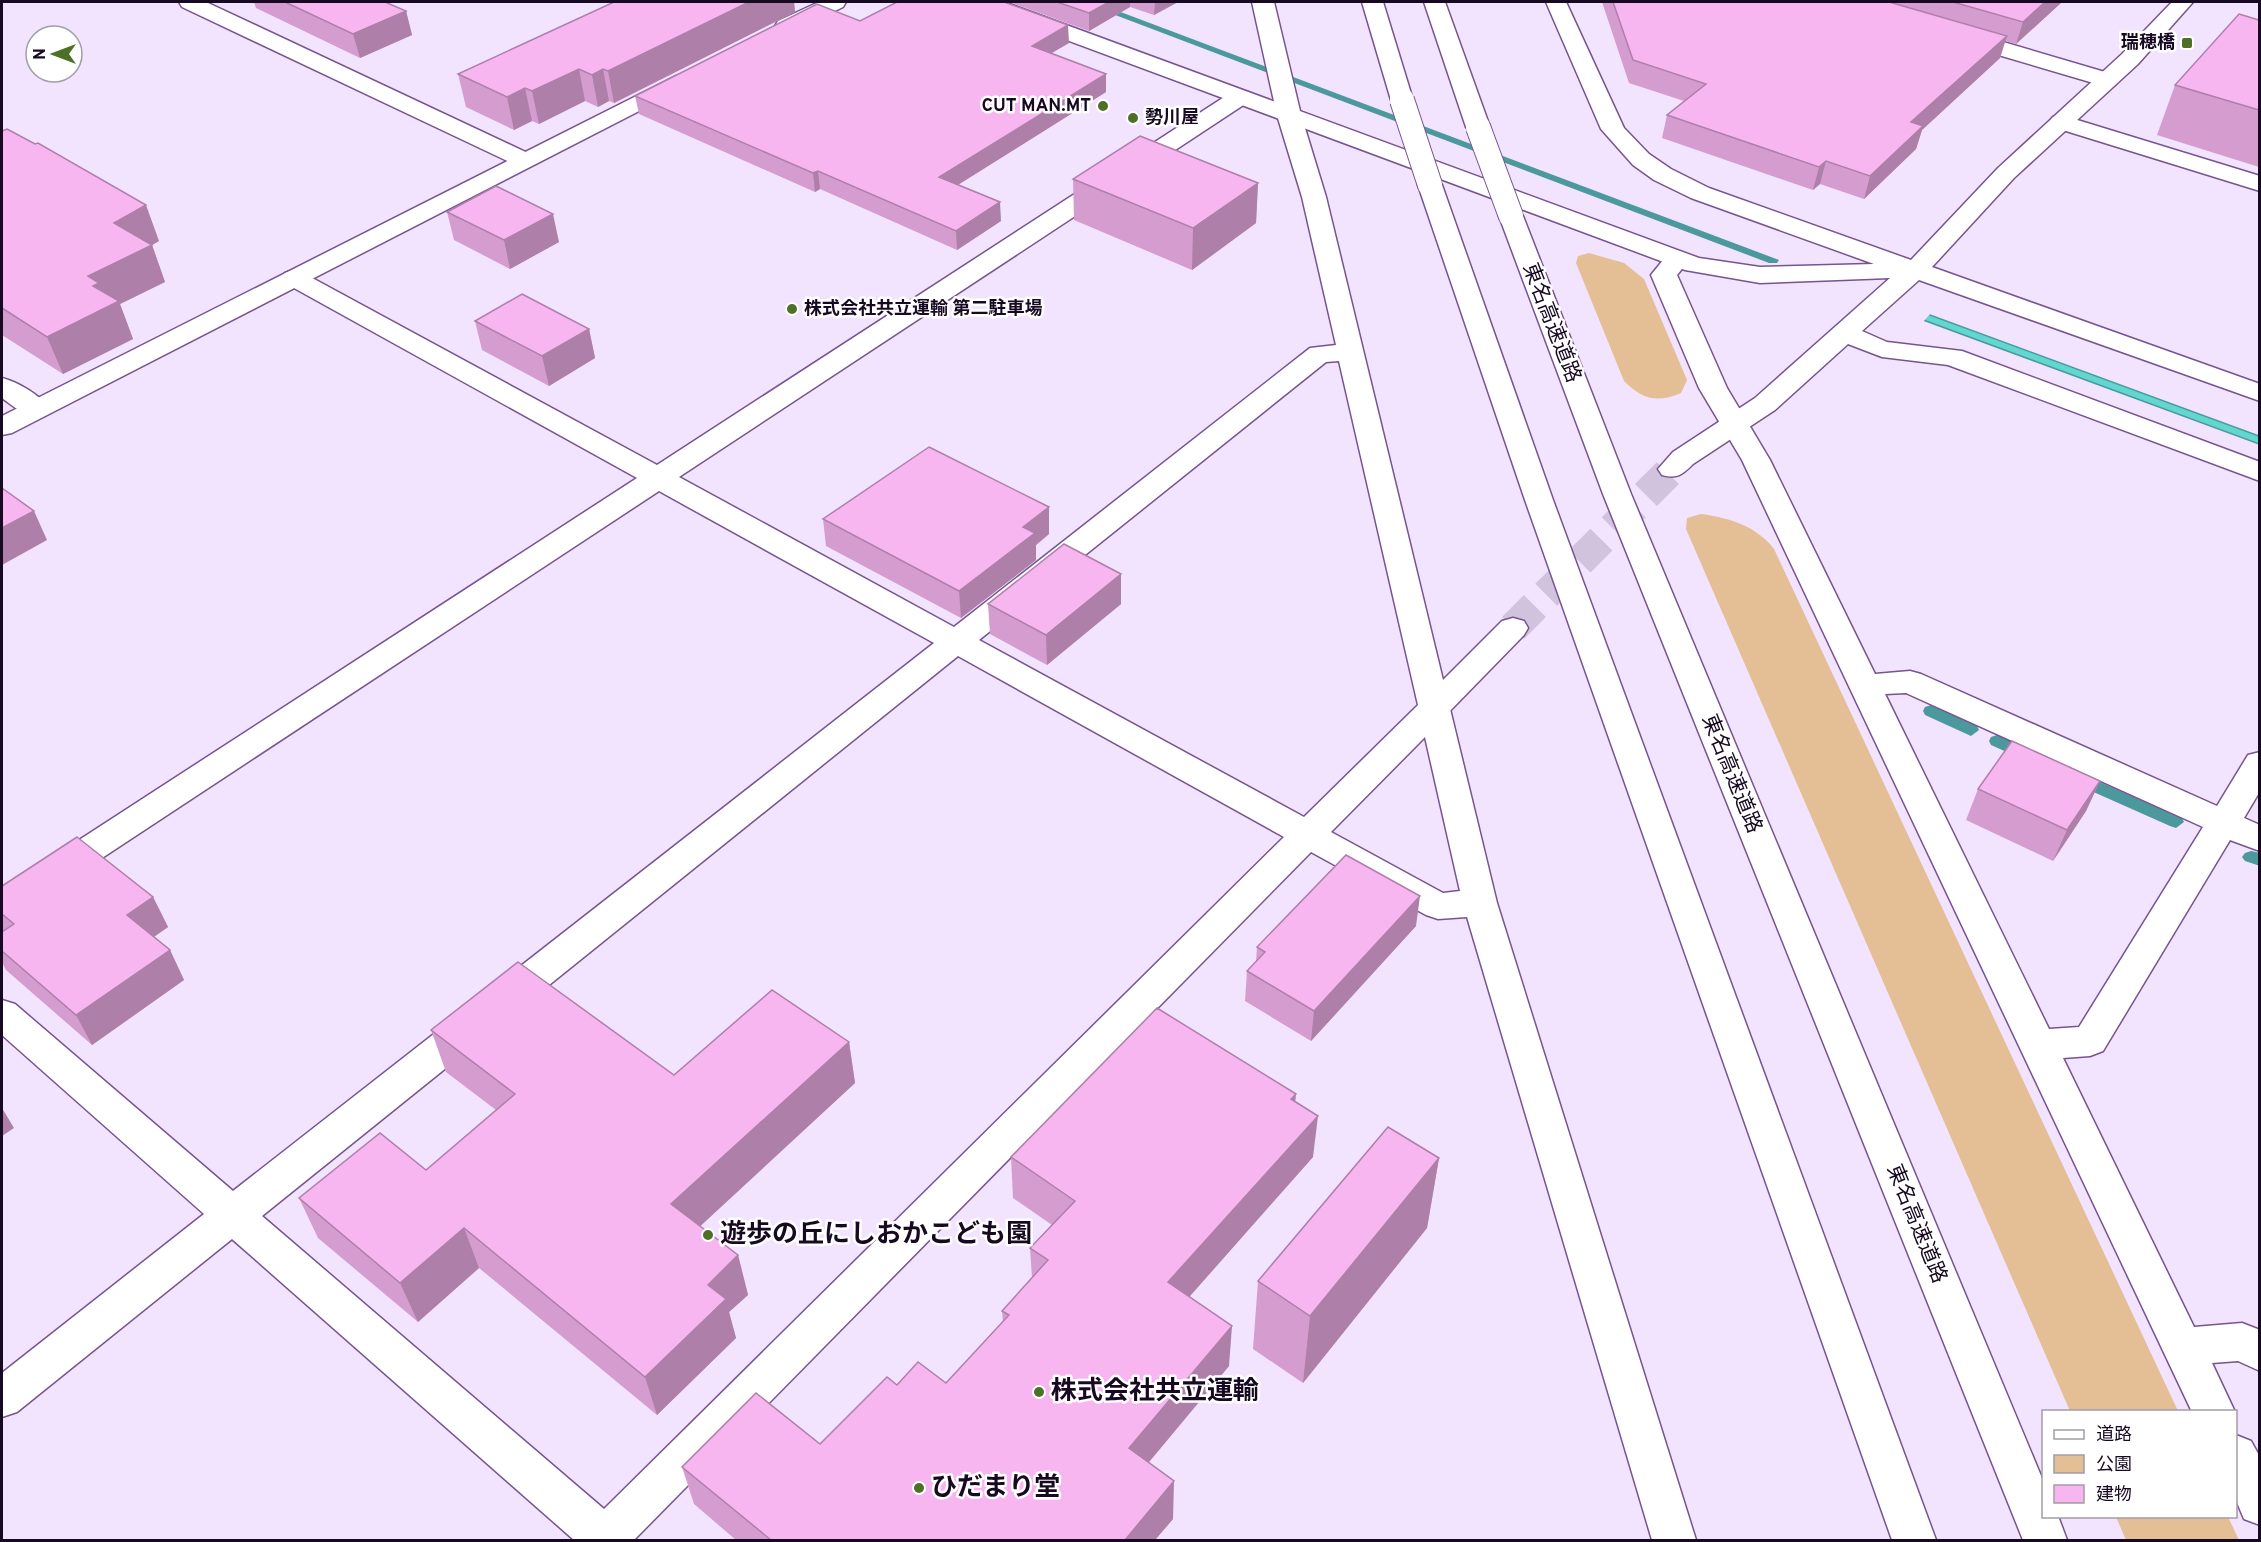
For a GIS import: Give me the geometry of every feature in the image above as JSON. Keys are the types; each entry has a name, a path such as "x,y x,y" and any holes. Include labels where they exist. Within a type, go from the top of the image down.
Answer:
{"main road":[{"path":"190,2 524,160"},
{"path":"762,38 835,2"},
{"path":"986,2 1240,97 1287,108 1677,259 1727,271 1760,275 1915,270"},
{"path":"1263,2 1287,108 1314,197 1480,903 1674,1540"},
{"path":"1372,2 1430,185 1551,534 1914,1540"},
{"name":"東名高速道路","path":"1434,2 1511,216 1617,494 2045,1540"},
{"path":"1556,2 1613,129 1625,147 1644,164 1670,180 1700,193 2259,393"},
{"path":"1672,469 1683,458 1765,404 1915,270 2006,173 2107,80 2183,2"},
{"path":"1935,29 2107,80"},
{"path":"2,427 700,70"},
{"path":"2,907 1240,97"},
{"path":"2061,122 2259,184"},
{"path":"1677,259 1664,275 1713,388 1756,460 2213,1410"},
{"path":"294,278 1438,906 1480,903"},
{"path":"1844,333 1882,349 1953,357 2259,472"},
{"path":"2,1398 1319,354 1351,353"},
{"path":"2,387 36,409"},
{"path":"2,1014 605,1540 1513,628"},
{"path":"1864,685 1910,682 2259,839"},
{"path":"2037,1045 2090,1041 2259,763"},
{"path":"2183,1347 2242,1342 2259,1352"},
{"path":"2237,1459 2259,1504"}],"green space":[{"path":"1589,253 1624,263 1644,279 1687,380 1681,393 1665,398 1651,398 1644,396 1624,381 1576,263 1578,256"},
{"path":"1701,514 1742,524 1759,534 1774,549 2178,1410 2070,1410 1686,529 1687,518"},
{"path":"2116,1518 2228,1518 2239,1540 2126,1540"}],"shaded area":[{"path":"1756,251 2259,436 2259,444 1750,256"}],"pier":[{"path":"1754,248 1932,312 1922,323 1749,259 1747,255"}],"building":[{"path":"285,2 385,2 406,11 353,34"},
{"path":"614,2 749,2 608,71 603,69 592,75 579,69 532,91 525,88 507,97 458,74"},
{"path":"897,2 1004,2 1068,25 1032,46 1106,74 939,177 1000,202 956,231 818,171 813,173 635,96 817,4 860,21"},
{"path":"1057,2 1109,2 1089,13"},
{"path":"1613,2 1889,2 2007,36 1911,122 1923,126 1870,176 1826,161 1819,167 1667,115 1706,84 1633,60"},
{"path":"1953,2 2045,2 2023,22"},
{"path":"2239,14 2259,20 2259,110 2175,85"},
{"path":"7,129 35,144 38,143 146,205 114,223 152,245 88,276 99,283 93,286 119,301 47,337 2,308 2,131"},
{"path":"1140,136 1258,183 1193,228 1073,179"},
{"path":"496,186 553,214 504,240 447,212"},
{"path":"522,294 589,329 542,356 475,321"},
{"path":"929,447 1049,507 1023,527 1035,533 959,591 823,519"},
{"path":"2,488 34,511 2,528"},
{"path":"1064,544 1121,574 1046,635 988,604"},
{"path":"2012,741 2100,781 2067,830 1978,789"},
{"path":"77,837 153,897 127,915 170,950 76,1015 2,951 2,932 14,924 2,914 2,886"},
{"path":"1346,855 1420,896 1314,1011 1247,971 1265,952 1257,947"},
{"path":"518,962 674,1075 772,990 849,1042 671,1204 738,1255 708,1285 726,1299 645,1377 464,1228 400,1283 299,1198 380,1133 426,1170 515,1094 431,1030"},
{"path":"1157,1008 1296,1094 1291,1099 1318,1116 1168,1282 1232,1326 1129,1448 1174,1481 1125,1540 771,1540 682,1467 756,1393 820,1444 887,1377 897,1385 918,1362 946,1383 1009,1315 1002,1311 1048,1260 1030,1248 1075,1201 1011,1157"},
{"path":"1388,1127 1439,1158 1310,1316 1258,1281"}],"waterway":[{"path":"1086,2 1773,260"},
{"path":"1931,711 1971,730"},
{"path":"1997,741 2029,756"},
{"path":"2077,778 2176,822"},
{"path":"2251,857 2260,860"}],"tunnel":[{"path":"1513,628 1672,469"}],"place":[{"name":"瑞穂橋","path":"2187,43"},
{"name":"CUT MAN.MT","path":"1103,106"},
{"name":"勢川屋","path":"1133,118"},
{"name":"株式会社共立運輸 第二駐車場","path":"792,309"},
{"name":"遊歩の丘にしおかこども園","path":"708,1235"},
{"name":"株式会社共立運輸","path":"1039,1392"},
{"name":"ひだまり堂","path":"919,1488"}]}
